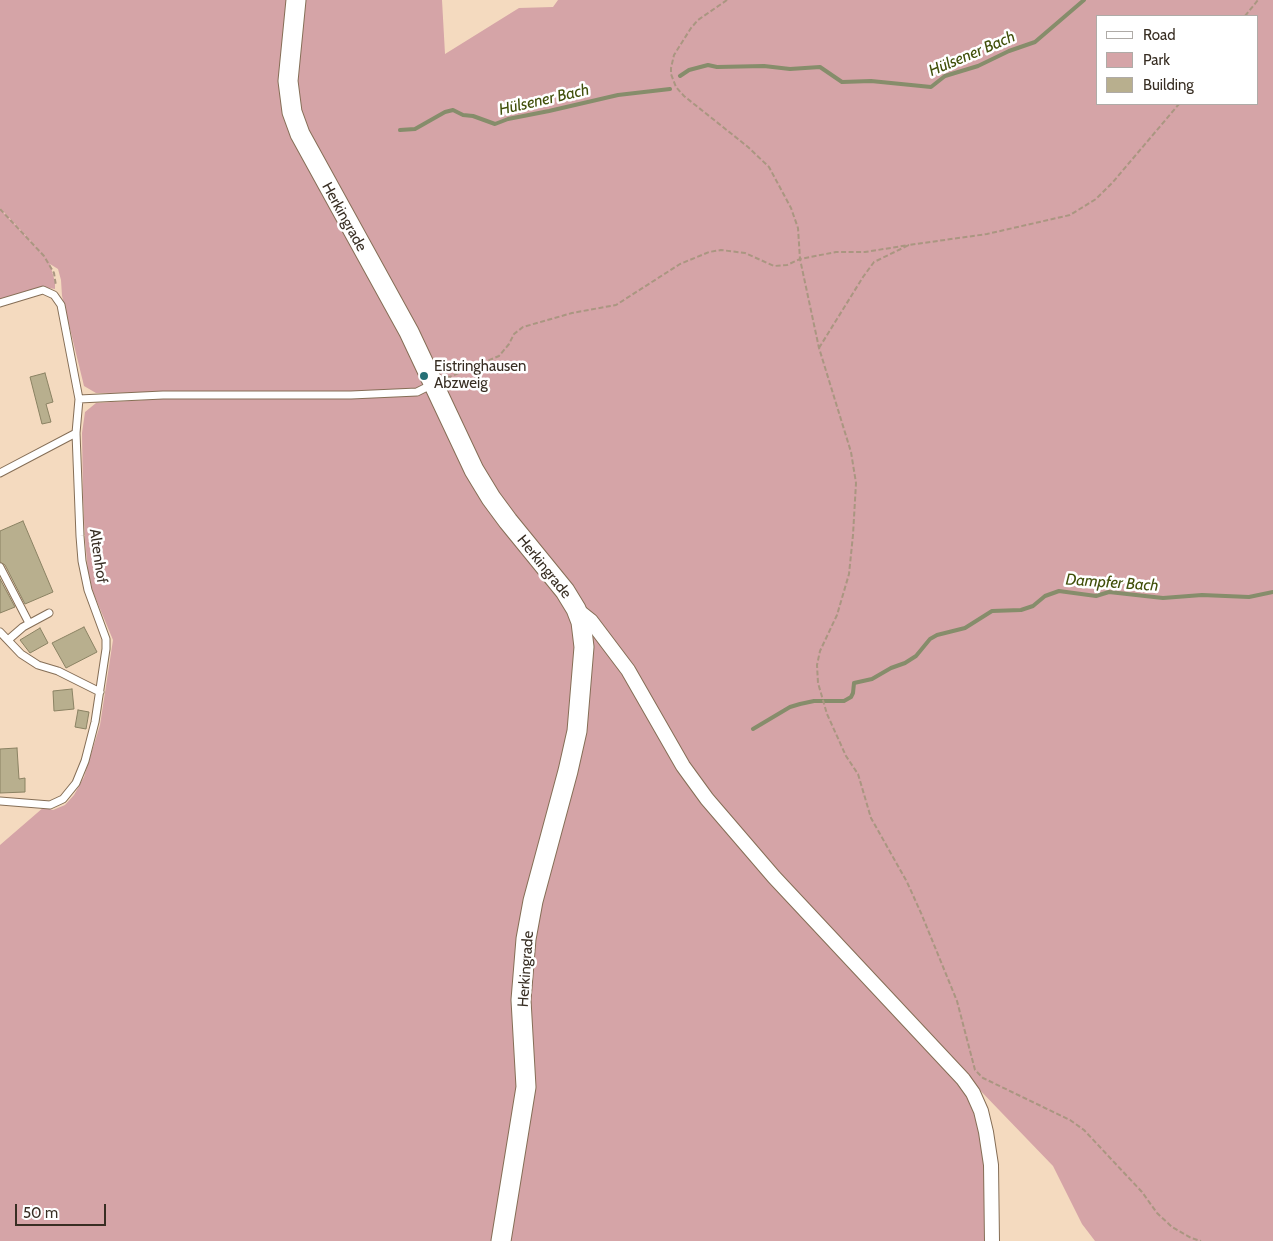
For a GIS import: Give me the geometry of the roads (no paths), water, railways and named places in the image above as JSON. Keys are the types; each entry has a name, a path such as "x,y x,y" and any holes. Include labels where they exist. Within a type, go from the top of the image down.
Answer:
{"main road":[{"name":"Herkingrade","path":"296,0 288,81 296,123 308,149 409,332 474,470 491,498 522,539 565,590 581,622 584,648 576,731 568,771 533,901 526,939 521,1000 526,1087 501,1241"}],"street":[{"path":"576,609 591,621 628,670 683,766 707,800 774,878 963,1079 973,1093 981,1111 986,1132 990,1165 992,1241"}],"lane":[{"name":"Altenhof","path":"0,801 50,805 63,799 76,783 85,761 95,722 106,658 106,639 88,590 82,561 76,433 79,399 60,305 54,295 43,290 4,302"},
{"path":"79,399 163,395 351,395 417,392 426,389 433,383"},
{"path":"0,473 76,433"},
{"path":"0,567 29,624"},
{"path":"8,640 29,624 49,613"},
{"path":"0,632 21,654 38,665 58,670 100,692"}],"waterway":[{"name":"Hülsener Bach","path":"680,76 689,70 708,65 717,67 764,66 790,69 820,67 842,82 871,81 931,87 945,76 978,66 1009,51 1035,42 1084,0"},
{"name":"Hülsener Bach","path":"400,130 415,129 445,112 453,110 463,115 473,116 495,124 508,119 618,95 670,89"},
{"name":"Dampfer Bach","path":"753,729 790,707 814,701 844,701 851,697 854,683 872,679 891,668 905,663 916,656 930,639 937,635 965,628 992,611 1021,610 1033,606 1045,596 1059,591 1096,596 1109,592 1163,598 1202,595 1249,597 1273,592"}],"place":[{"name":"Eistringhausen Abzweig","path":"424,376"}]}
